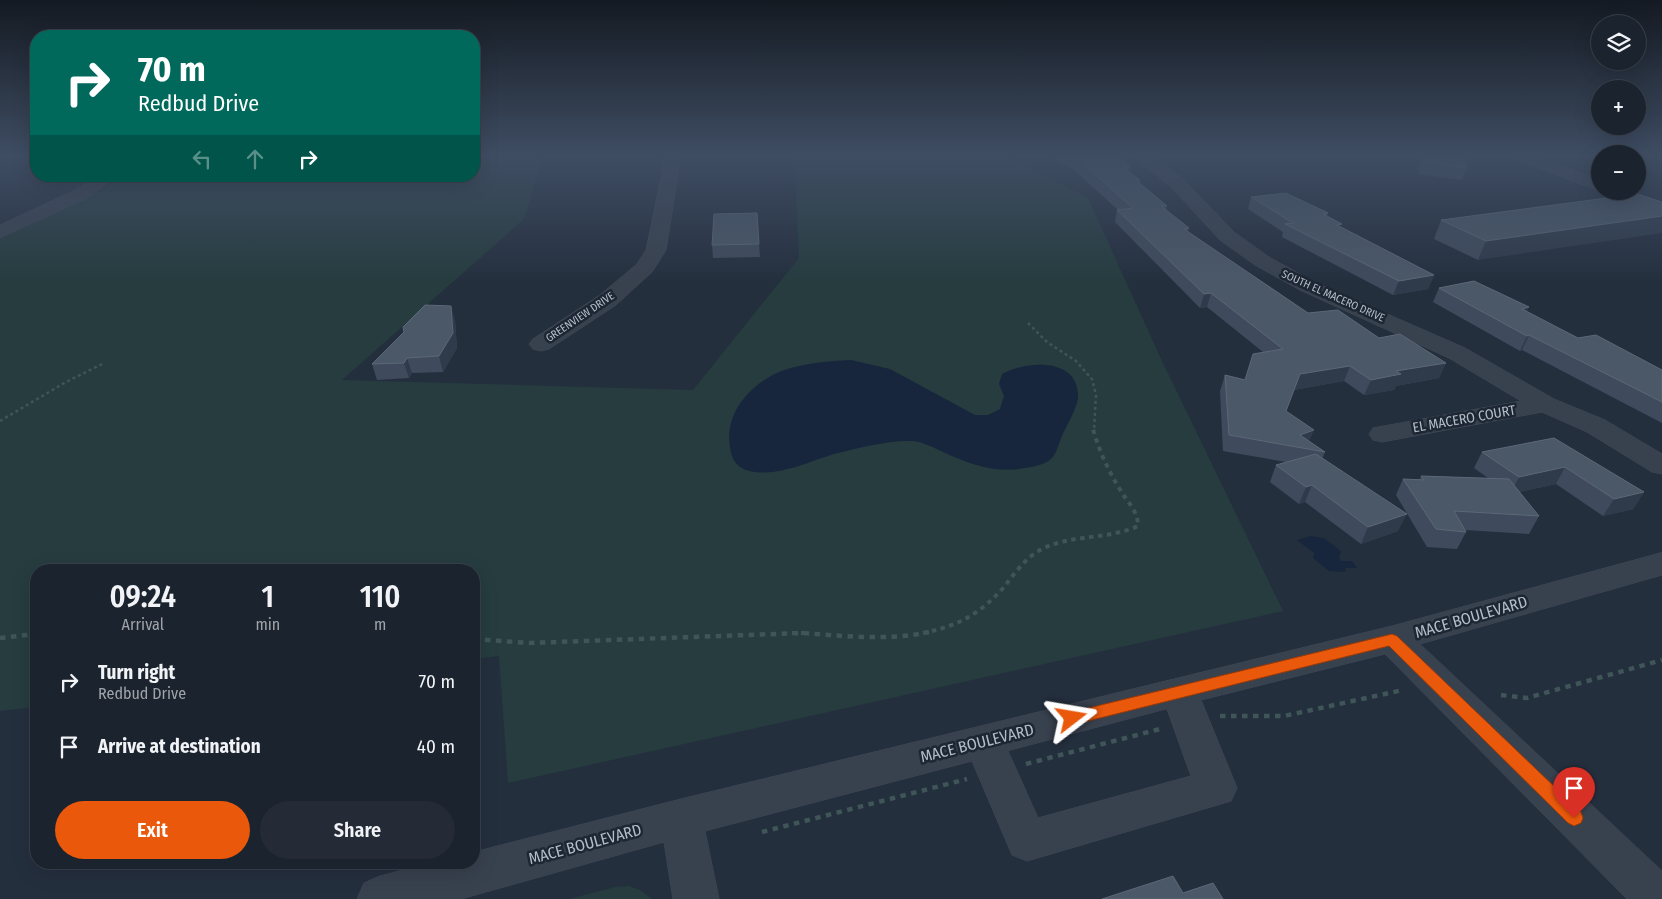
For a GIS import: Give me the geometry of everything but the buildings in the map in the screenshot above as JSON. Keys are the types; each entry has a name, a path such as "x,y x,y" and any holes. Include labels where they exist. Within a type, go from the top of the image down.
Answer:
{"street":[{"path":"0,232 71,199"},
{"name":"GREENVIEW DRIVE","path":"541,344 608,300 645,268 656,250 665,199"},
{"name":"SOUTH EL MACERO DRIVE","path":"1192,199 1227,236 1262,262 1307,286 1451,350 1545,404 1596,426 1662,466"},
{"path":"1638,200 1662,209"},
{"name":"SOUTH EL MACERO DRIVE","path":"1545,404 1578,430 1662,482"},
{"name":"EL MACERO COURT","path":"1382,434 1545,404"},
{"name":"MACE BOULEVARD","path":"380,899 681,818 990,756 1185,706 1392,640 1610,577 1662,564"},
{"path":"1392,640 1659,899"},
{"path":"990,756 1027,841 1216,788 1185,706"},
{"path":"681,818 696,899"}],"path":[{"path":"480,639 529,643 802,633 844,636 930,634 952,627 974,616 999,593 1028,557 1043,548 1065,542 1127,532 1138,526 1138,516 1121,491 1098,446 1093,428 1096,395 1092,379 1076,361 1047,342 1028,323"},
{"path":"0,421 66,382 102,364"},
{"path":"0,638 30,635"},
{"path":"1501,695 1527,698 1662,660"},
{"path":"756,833 990,756 1185,706 1227,715 1284,716 1394,692 1433,680"}],"green space":[{"path":"83,199 530,199 524,219 342,380 693,390 799,258 796,199 1088,199 1161,359 1283,611 508,783 499,656 480,658 480,564 30,564 30,708 0,711 0,239"},
{"path":"629,886 640,890 652,899 569,899 615,887"}],"water":[{"path":"851,360 890,369 975,415 988,415 1000,409 1004,396 999,384 1002,374 1024,366 1049,365 1060,368 1069,374 1075,383 1078,399 1055,454 1047,462 1031,467 1004,470 984,467 913,441 863,447 779,471 757,472 742,469 737,464 730,447 729,434 731,422 736,410 751,390 772,375 784,370 818,363"},
{"path":"1311,536 1324,538 1341,551 1339,558 1341,561 1352,561 1357,568 1345,568 1346,572 1329,571 1313,558 1314,553 1297,540"}],"route":[{"path":"1072,718 1392,640 1574,818"}]}
